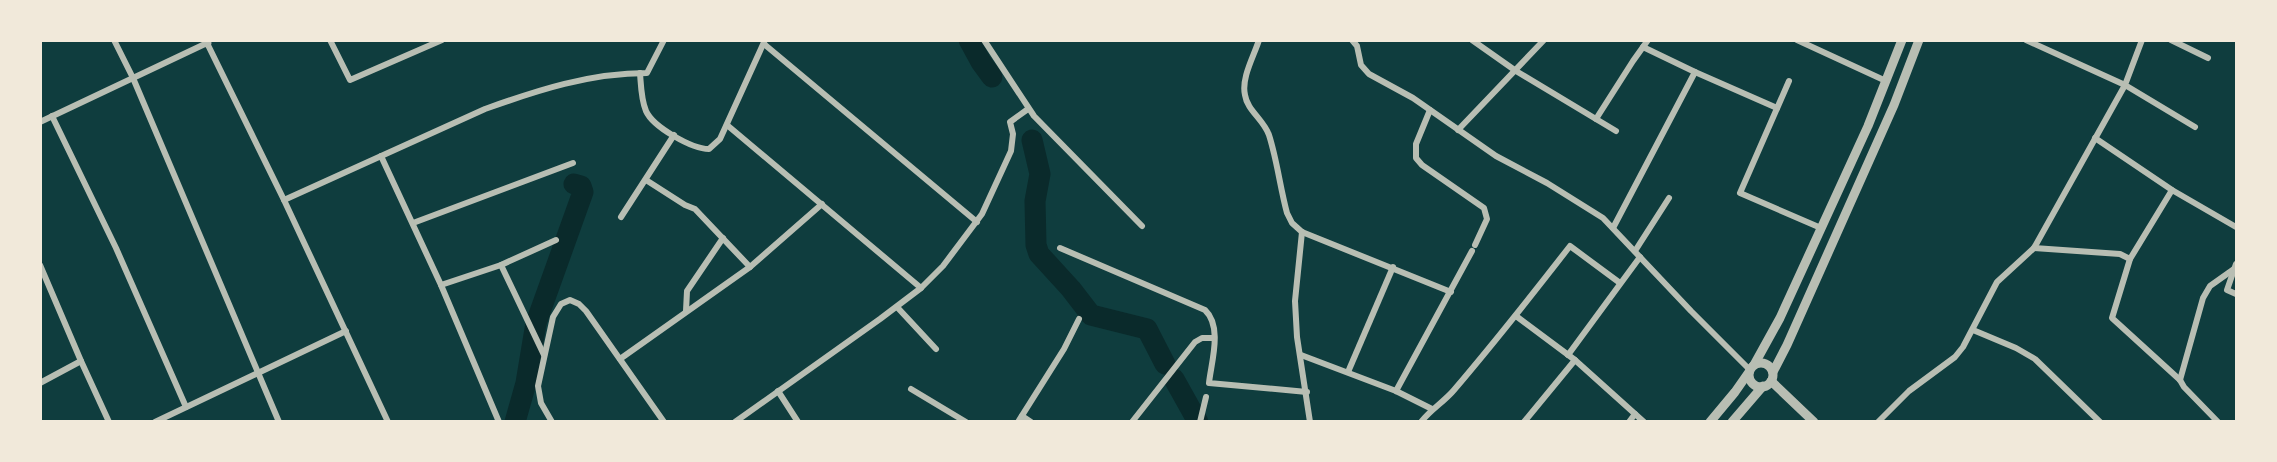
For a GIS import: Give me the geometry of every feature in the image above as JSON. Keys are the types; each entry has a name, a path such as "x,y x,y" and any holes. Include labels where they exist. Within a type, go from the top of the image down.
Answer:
{"street":[{"path":"114,40 133,78 279,422"},
{"path":"330,40 350,80 442,40"},
{"path":"284,200 485,109 519,97 590,77 647,73 664,40"},
{"path":"984,40 1028,109 1142,226"},
{"path":"1259,40 1244,94 1267,131 1287,213 1292,223 1302,232 1450,292"},
{"path":"1352,40 1358,46 1359,59 1365,70 1430,110 1496,156 1547,183 1594,212 1613,228 1691,311 1752,368"},
{"path":"1472,40 1616,132"},
{"path":"1458,130 1544,40"},
{"path":"1596,119 1648,40"},
{"path":"1797,40 1886,81"},
{"path":"1710,422 1752,368 1780,318 1886,81 1902,40"},
{"path":"1732,422 1769,380 1787,345 1894,105 1918,40"},
{"path":"2026,40 2125,85 2195,127"},
{"path":"1878,422 1910,391 1955,357 1973,330 1997,282 2034,248 2125,85 2142,40"},
{"path":"2171,40 2208,58"},
{"path":"40,122 206,42 284,200 388,422"},
{"path":"640,73 642,96 647,113 656,123 698,147 709,149 720,139 764,42 977,222"},
{"path":"1643,47 1777,108"},
{"path":"1613,228 1695,72"},
{"path":"1789,81 1740,193 1821,228"},
{"path":"735,422 897,307 943,266 977,222 1011,151 1013,134 1010,122 1028,109"},
{"path":"1396,391 1485,225 1484,208 1422,165 1416,158 1416,144 1430,110"},
{"path":"52,116 116,248 186,407"},
{"path":"727,125 921,288"},
{"path":"621,217 674,135"},
{"path":"2095,138 2236,228"},
{"path":"381,156 441,285 499,422"},
{"path":"413,223 573,163"},
{"path":"646,180 695,209 750,267"},
{"path":"2172,189 2130,259 2112,318 2180,380 2218,422"},
{"path":"1568,355 1620,284 1669,198"},
{"path":"620,359 750,267 822,204"},
{"path":"1302,232 1294,301 1310,422"},
{"path":"686,311 687,291 723,238"},
{"path":"441,285 501,265 556,240"},
{"path":"1421,422 1432,409 1452,393 1570,246 1620,284"},
{"path":"1060,248 1199,306 1209,314 1212,319 1214,338 1209,383 1307,392"},
{"path":"2034,248 2120,254 2130,259"},
{"path":"40,265 109,422"},
{"path":"501,265 544,355"},
{"path":"2180,380 2203,298 2210,286 2235,266"},
{"path":"2235,266 2227,290 2236,294"},
{"path":"1348,372 1393,267"},
{"path":"552,422 541,403 538,392 553,317 561,304 570,300 583,307 664,422"},
{"path":"897,307 936,349"},
{"path":"1516,316 1575,360 1644,422"},
{"path":"1031,422 1020,419 1064,349 1079,319"},
{"path":"1973,330 2016,348 2035,359 2100,422"},
{"path":"155,422 346,331"},
{"path":"1132,422 1195,342 1202,338 1214,338"},
{"path":"1300,355 1396,391 1432,409"},
{"path":"1524,422 1575,360"},
{"path":"40,383 81,361"},
{"path":"1752,368 1763,363 1767,364 1769,380 1809,420"},
{"path":"1752,368 1750,380 1753,384 1769,380"},
{"path":"911,389 966,422"},
{"path":"778,391 798,422"},
{"path":"1201,420 1206,397"},
{"path":"1629,422 1635,414"}],"waterway":[{"path":"969,40 992,77"},
{"path":"1032,140 1040,174 1035,201 1036,245 1039,254 1091,315 1147,329 1165,364"},
{"path":"515,422 526,383 536,323 583,192 581,186 574,184"},
{"path":"1174,379 1198,422"}]}
